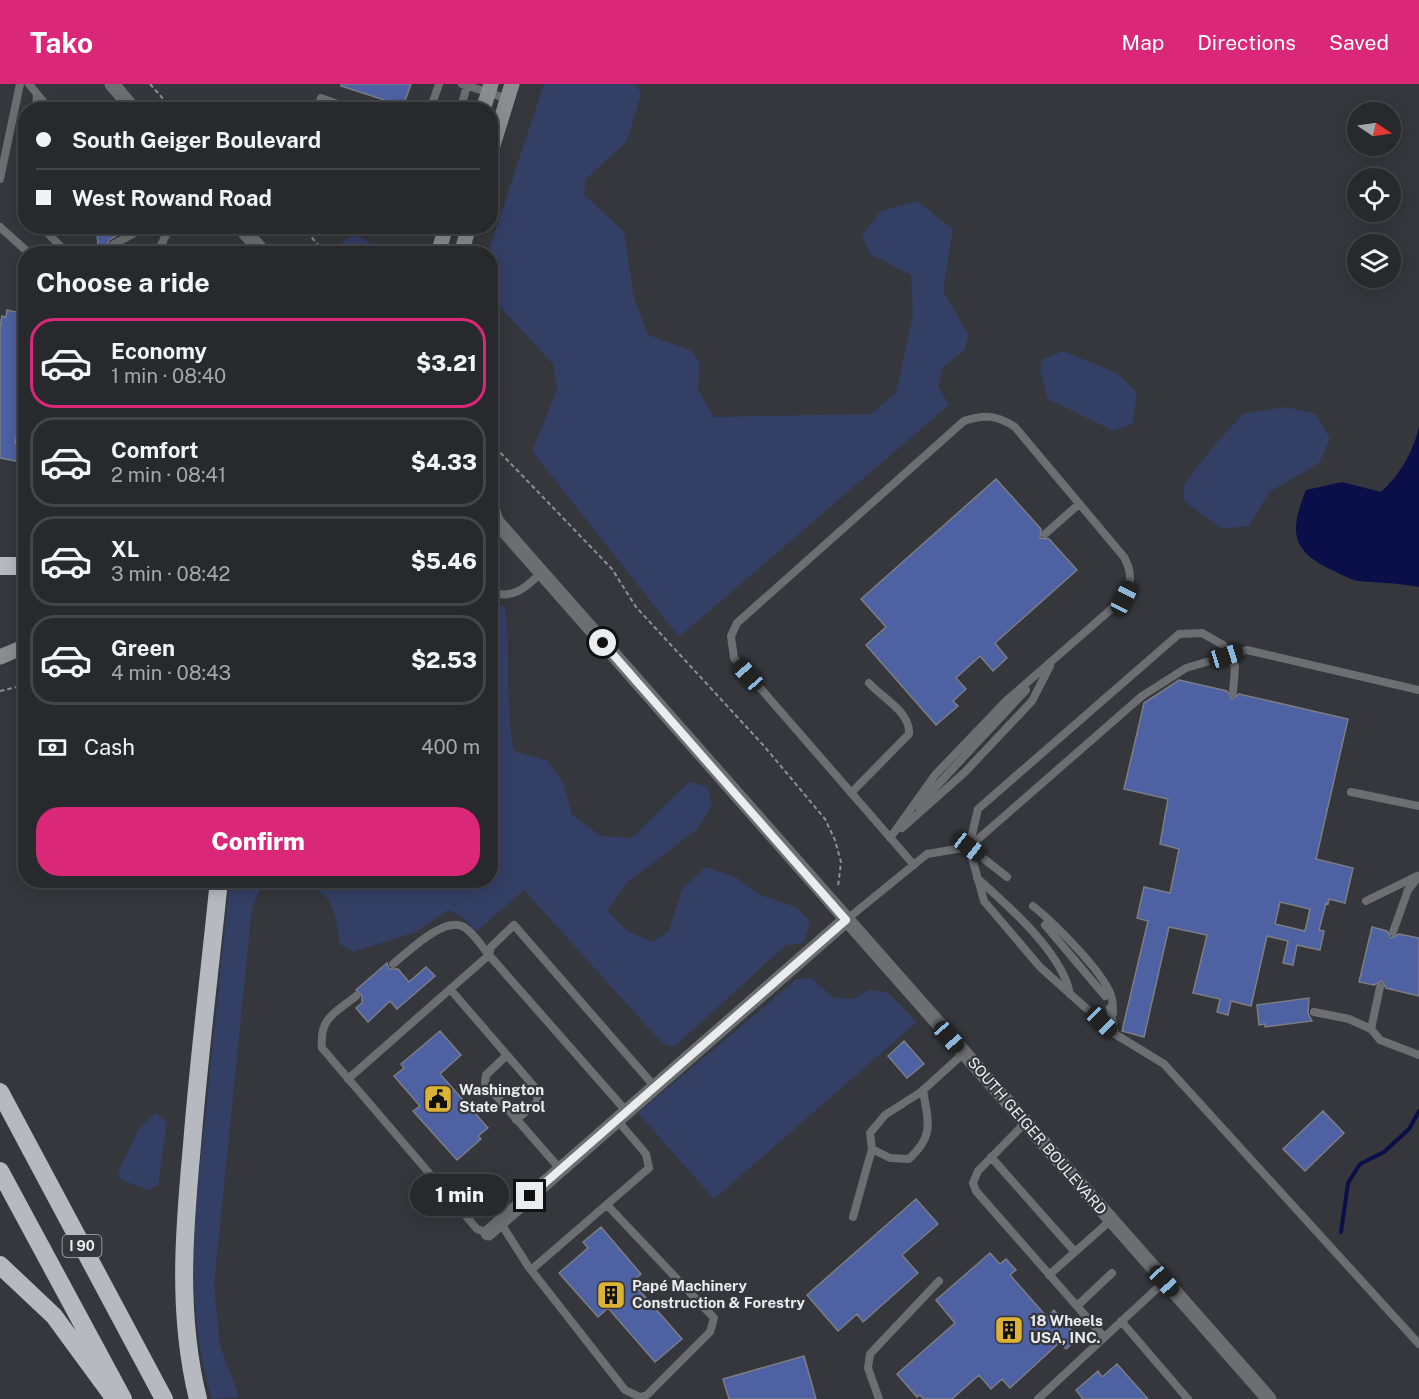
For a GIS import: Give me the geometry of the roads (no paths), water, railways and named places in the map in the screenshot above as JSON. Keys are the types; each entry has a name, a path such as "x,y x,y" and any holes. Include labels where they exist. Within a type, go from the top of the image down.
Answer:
{"highway":[{"path":"0,566 18,566"},
{"path":"198,1399 185,1342 182,1297 184,1234 218,888"},
{"name":"I 90","path":"0,1092 164,1399"},
{"name":"I 90","path":"0,1171 123,1399"},
{"path":"0,1265 54,1316 115,1399"}],"main road":[{"path":"498,129 512,84"},
{"path":"0,657 18,649"}],"street":[{"path":"111,84 127,102"},
{"path":"247,234 257,246"},
{"name":"SOUTH GEIGER BOULEVARD","path":"498,526 1269,1399"},
{"path":"488,1233 655,1087 841,914"}],"lane":[{"path":"0,179 20,84"},
{"path":"29,84 43,102"},
{"path":"433,102 439,84"},
{"path":"462,102 465,85 490,88 507,99"},
{"path":"37,95 37,102"},
{"path":"320,102 321,98 332,102"},
{"path":"0,228 21,246"},
{"path":"49,234 60,246"},
{"path":"114,244 133,234"},
{"path":"890,838 935,775 1006,701 1124,598 1130,586 1131,570 1124,556 1015,427 1002,418 975,417 964,421 737,622 731,636 734,658 890,838 914,865"},
{"path":"1045,534 1079,504"},
{"path":"498,594 509,596 522,590 541,573"},
{"path":"1233,693 1235,666 1223,645 1202,633 1179,634 978,809 969,847 975,875 984,901 1040,967 1114,1034 1164,1064 1419,1344"},
{"path":"841,914 927,854 969,847 1142,696 1186,668 1247,650 1419,690"},
{"path":"890,838 965,772 1032,701 1054,659"},
{"path":"851,793 909,734 908,723 893,703 878,693 869,682"},
{"path":"1352,792 1419,806"},
{"path":"969,847 1007,877"},
{"path":"975,875 1016,913 1050,955 1067,979 1070,994"},
{"path":"1366,901 1419,876"},
{"path":"1393,932 1408,890 1419,876"},
{"path":"1034,906 1051,921 1103,980 1112,998 1114,1034"},
{"path":"393,964 443,926 455,924 464,927 622,1116 646,1154 649,1168 531,1270"},
{"path":"348,1079 489,955 491,947 514,925 655,1087"},
{"path":"1045,925 1102,990 1113,1013"},
{"path":"1371,1029 1380,987"},
{"path":"450,989 538,1091 537,1102 516,1120"},
{"path":"356,996 325,1022 321,1032 322,1048 477,1229 488,1233"},
{"path":"1314,1012 1349,1019 1371,1029 1380,1040 1419,1054"},
{"path":"853,1217 872,1149 870,1133 885,1115 923,1090 964,1053"},
{"path":"507,1055 486,1075 485,1083 560,1169"},
{"path":"872,1149 890,1158 909,1159 920,1149 928,1138 929,1126 923,1090"},
{"path":"1025,1123 975,1176 976,1191 1104,1337"},
{"path":"992,1157 1075,1252"},
{"path":"500,1222 531,1270 625,1390 640,1397 647,1395 710,1332 714,1318 607,1205"},
{"path":"1049,1275 1111,1220"},
{"path":"1077,1306 1112,1273"},
{"path":"879,1399 868,1368 870,1354 939,1281"},
{"path":"1038,1399 1164,1281"},
{"path":"1121,1321 1188,1399"}],"waterway":[{"path":"1341,1232 1348,1183 1360,1164 1384,1152 1409,1129 1419,1111"}],"place":[{"name":"Washington State Patrol","path":"438,1099"},
{"name":"Papé Machinery Construction & Forestry","path":"611,1295"},
{"name":"18 Wheels USA, INC.","path":"1009,1330"}]}
